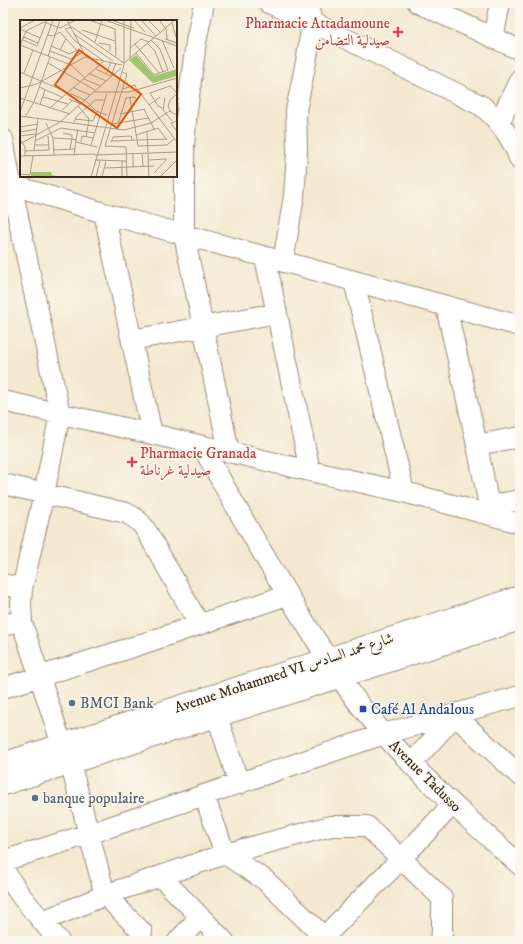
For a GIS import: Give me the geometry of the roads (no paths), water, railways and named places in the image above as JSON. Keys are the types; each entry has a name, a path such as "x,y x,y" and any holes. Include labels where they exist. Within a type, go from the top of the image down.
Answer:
{"main road":[{"name":"Avenue Mohammed VI شارع محمد السادس","path":"3,764 66,754 217,716 334,668 520,597"},
{"name":"Avenue Mohammed VI شارع محمد السادس","path":"3,784 66,754 334,668 520,619"}],"street":[{"path":"204,3 196,42 186,119 184,146 184,235 229,452"},
{"path":"269,3 312,22 482,106 508,133 520,160"},
{"path":"307,3 312,22 307,57 296,110 297,152 294,196 274,259 276,313 310,471"},
{"path":"418,3 520,50"},
{"path":"493,38 500,3"},
{"path":"499,123 520,79"},
{"path":"3,139 7,183 60,414 44,494 22,589 22,619 39,676 66,754 105,895 142,932"},
{"path":"7,183 104,213 520,326"},
{"path":"104,213 152,434"},
{"path":"354,281 404,492"},
{"path":"446,306 477,445 486,509"},
{"path":"132,340 276,313"},
{"path":"3,401 310,471 486,509 520,523"},
{"path":"477,445 520,437"},
{"name":"Avenue Tadusso","path":"202,446 245,524 287,595 334,668 384,734 452,805 520,865"},
{"path":"3,484 126,513 136,517 142,523 199,624"},
{"path":"486,509 520,500"},
{"path":"3,584 22,589"},
{"path":"3,688 287,595"},
{"path":"3,626 22,619"},
{"path":"3,861 239,784 384,734 520,696"},
{"path":"412,763 457,713"},
{"path":"457,713 461,722 520,776"},
{"path":"217,716 239,784"},
{"path":"204,795 225,854 265,880 322,939 452,805"},
{"path":"43,922 105,895 225,854 331,826 366,826 442,898 442,934 439,941"},
{"path":"3,869 22,896 59,941"},
{"path":"160,876 224,941"},
{"path":"178,941 200,918"}],"place":[{"name":"Pharmacie Attadamoune صيدلية التضامن","path":"398,32"},
{"name":"Pharmacie Granada صيدلية غرناطة","path":"132,462"},
{"name":"BMCI Bank","path":"72,703"},
{"name":"Café Al Andalous","path":"363,709"},
{"name":"banque populaire","path":"35,798"}]}
